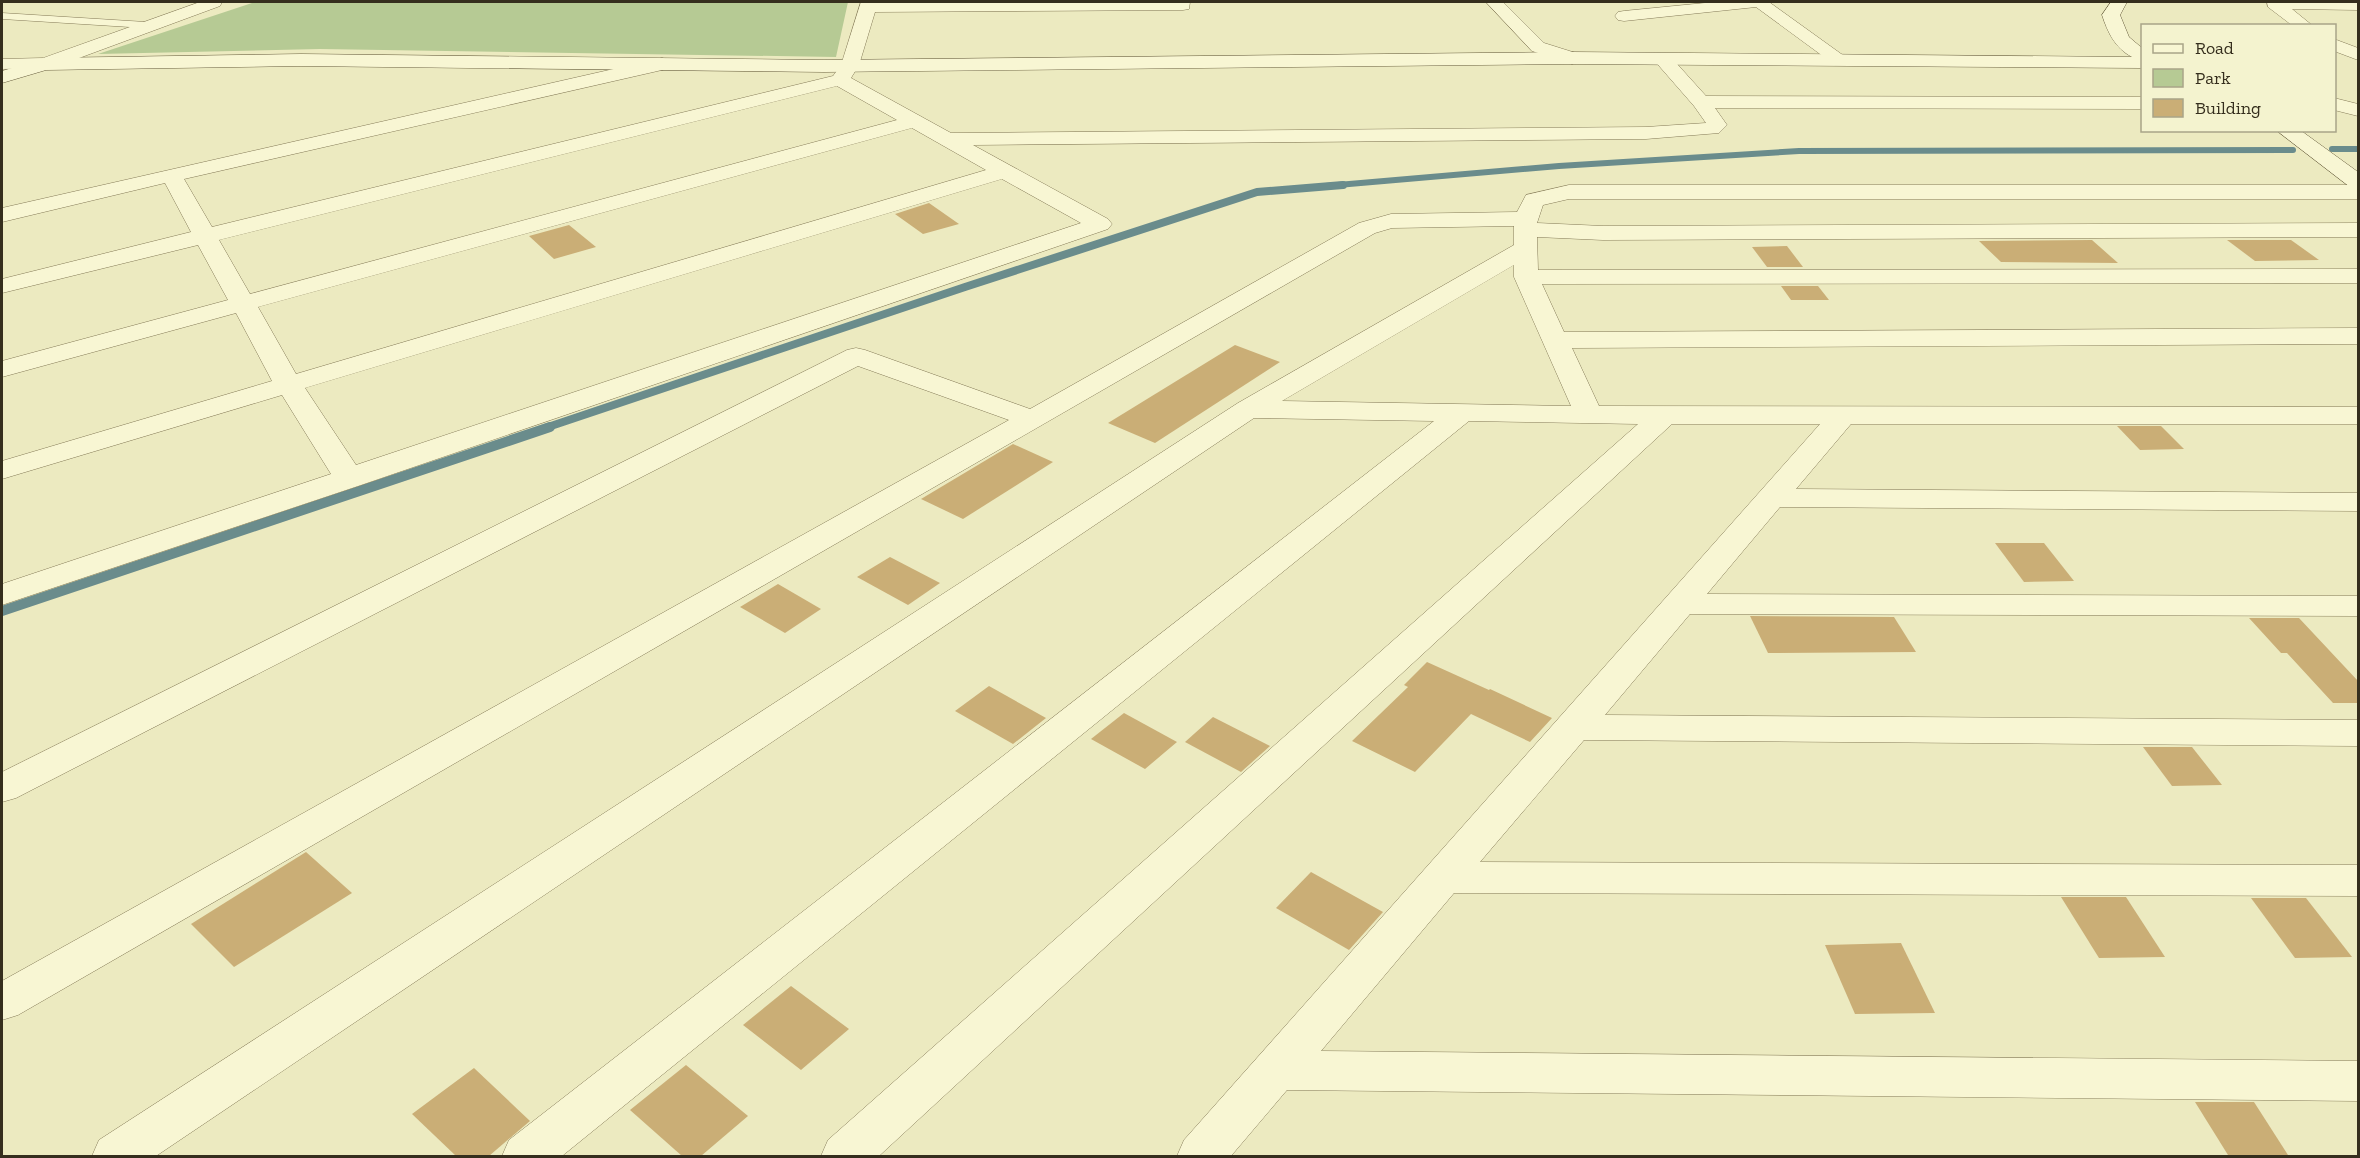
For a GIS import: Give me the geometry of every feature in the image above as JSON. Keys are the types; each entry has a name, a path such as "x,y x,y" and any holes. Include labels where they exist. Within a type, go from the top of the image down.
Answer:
{"street":[{"path":"2,77 45,64 146,25 214,2"},
{"path":"845,73 868,4 1183,5 1182,2"},
{"path":"1494,2 1538,47 1572,58"},
{"path":"1624,16 1759,2 1842,61"},
{"path":"2119,2 2111,15 2117,37 2134,52 2141,55"},
{"path":"2302,24 2274,3 2358,5"},
{"path":"2337,34 2358,55"},
{"path":"2,64 301,60 662,64 845,73 1572,58 2141,63"},
{"path":"947,139 1647,133 1713,129 1717,125 1701,102 1662,59"},
{"path":"2,215 662,64"},
{"path":"2,286 845,73 915,121 1100,224 2,595"},
{"path":"1701,102 2141,103"},
{"path":"2336,104 2358,110"},
{"path":"2,369 915,121"},
{"path":"2289,132 2358,182"},
{"path":"2,470 1005,171"},
{"path":"171,175 288,384 350,479"},
{"path":"1589,415 1555,340 1526,244 1534,200 1569,192 2358,192"},
{"path":"2,1002 1367,228 1391,221 1526,244 2358,276"},
{"path":"116,1156 1248,409 1526,244 1615,233 2358,230"},
{"path":"1555,340 2358,336"},
{"path":"2,788 856,356 1032,419"},
{"path":"1248,409 1589,415 2358,415"},
{"path":"526,1156 1462,412"},
{"path":"845,1156 1665,415"},
{"path":"1201,1156 1844,415"},
{"path":"1772,498 2358,502"},
{"path":"1680,604 2358,606"},
{"path":"1573,727 2358,733"},
{"path":"1443,877 2358,881"},
{"path":"1276,1070 2358,1081"}],"lane":[{"path":"2,16 146,25"}],"green space":[{"path":"255,2 848,2 836,57 320,49 98,54"}],"building":[{"path":"929,203 959,224 923,234 895,214"},
{"path":"569,225 596,247 554,259 529,236"},
{"path":"2092,240 2118,263 2001,262 1979,241"},
{"path":"2227,240 2291,240 2319,260 2255,261"},
{"path":"1787,246 1803,267 1767,267 1752,247"},
{"path":"1781,286 1818,286 1829,300 1791,300"},
{"path":"1235,345 1280,362 1155,443 1108,423"},
{"path":"2117,426 2161,426 2184,449 2140,450"},
{"path":"1013,444 1053,462 963,519 921,499"},
{"path":"1995,543 2044,543 2074,581 2024,582"},
{"path":"890,557 940,583 908,605 857,577"},
{"path":"778,584 821,609 785,633 740,607"},
{"path":"1750,616 1894,617 1916,652 1768,653"},
{"path":"2249,618 2299,618 2358,681 2358,703 2333,703 2287,653 2281,653"},
{"path":"1427,662 1552,718 1530,742 1471,714 1415,772 1352,741 1408,687 1404,685"},
{"path":"989,686 1046,718 1013,744 955,711"},
{"path":"1124,713 1177,742 1145,769 1091,739"},
{"path":"1213,717 1270,746 1241,772 1185,742"},
{"path":"2143,747 2192,747 2222,785 2172,786"},
{"path":"306,852 352,893 234,967 191,924"},
{"path":"1311,872 1383,912 1349,950 1276,908"},
{"path":"2061,897 2126,897 2165,957 2099,958"},
{"path":"2251,898 2306,898 2352,957 2295,958"},
{"path":"1901,943 1935,1013 1855,1014 1825,945"},
{"path":"791,986 849,1029 801,1070 743,1025"},
{"path":"686,1065 748,1116 701,1156 682,1156 630,1110"},
{"path":"474,1068 530,1121 489,1156 456,1156 412,1114"},
{"path":"2195,1102 2254,1102 2288,1155 2228,1155"}],"waterway":[{"path":"2332,149 2358,149"},
{"path":"1326,186 1559,166 1799,151 2293,150"},
{"path":"545,428 1257,192 1343,185"},
{"path":"2,611 550,427"}]}
